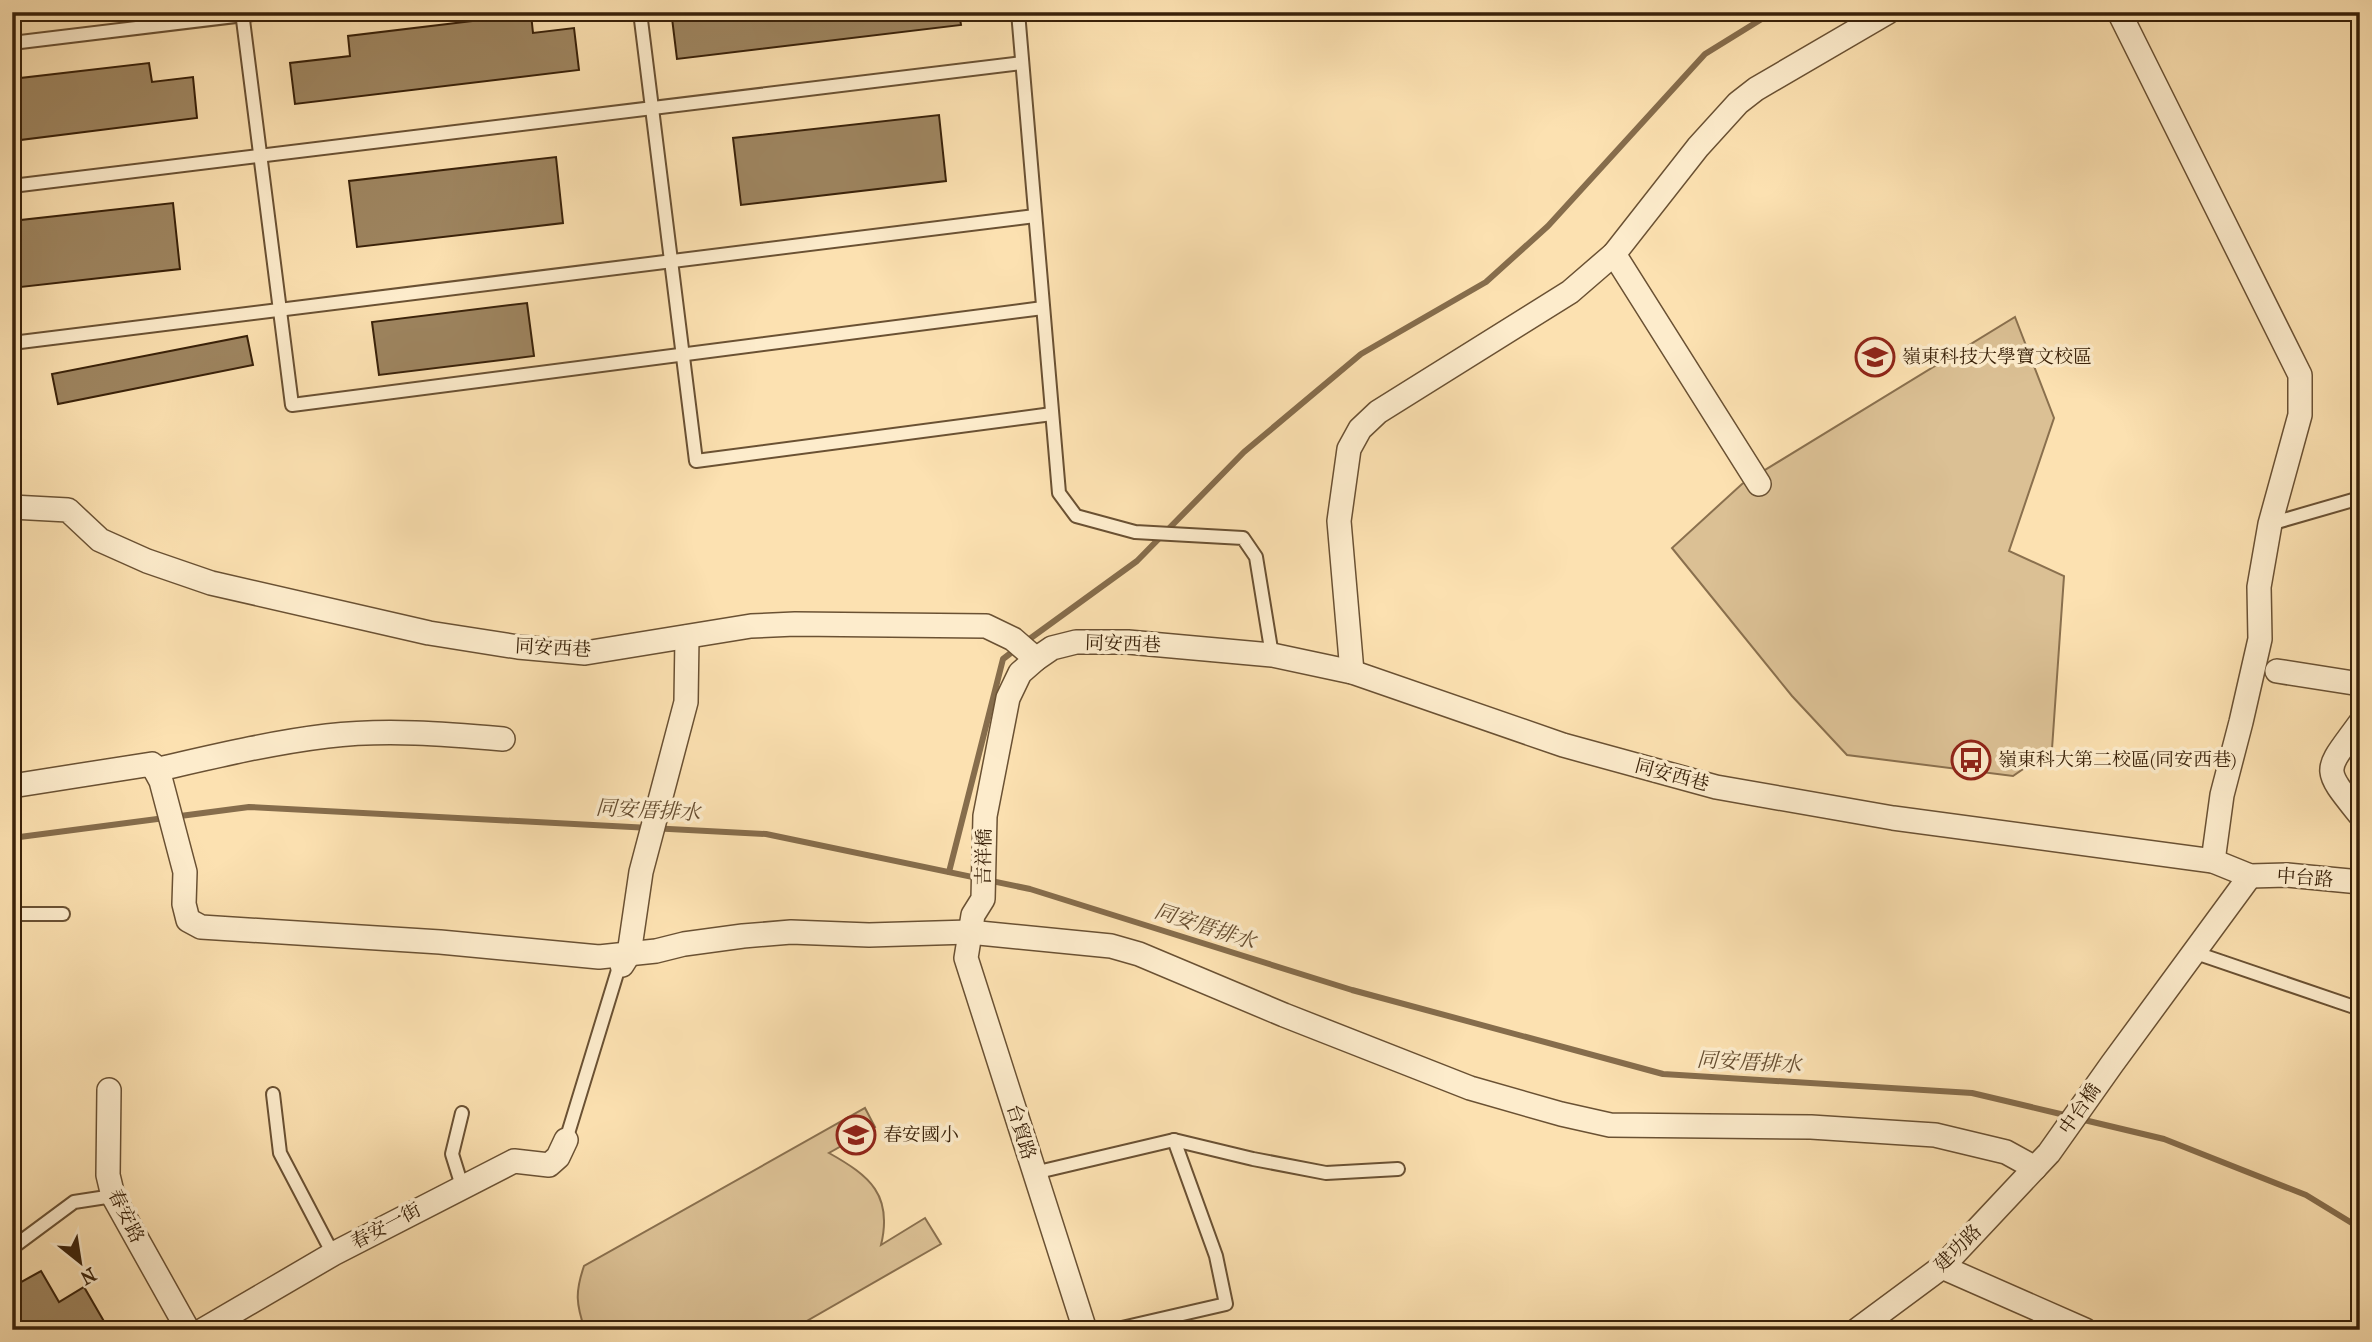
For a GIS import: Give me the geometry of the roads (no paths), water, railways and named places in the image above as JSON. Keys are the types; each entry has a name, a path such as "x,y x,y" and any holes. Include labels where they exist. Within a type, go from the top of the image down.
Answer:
{"street":[{"path":"1352,672 1339,521 1349,449 1360,429 1378,412 1570,292 1614,254 1698,147 1738,103 1756,89 1888,12"},
{"path":"2119,12 2300,375 2300,415 2270,524 2259,587 2260,639 2222,796 2213,861"},
{"path":"1614,254 1759,484"},
{"name":"同安西巷","path":"12,507 68,510 100,540 147,561 211,583 429,633 518,647 585,653 751,626 795,624 986,626 1013,639 1036,659 1052,648 1076,642 1128,642 1272,655 1352,672 1563,745 1716,787 1894,818 2213,861 2250,876"},
{"path":"623,962 642,872 686,702 687,637"},
{"name":"吉祥橋","path":"969,932 973,915 983,899 985,816 1008,698 1020,673 1036,659"},
{"path":"2277,671 2360,684"},
{"path":"2360,723 2333,761 2330,773 2332,780 2360,814"},
{"path":"158,775 253,748 329,736 423,732 503,739"},
{"path":"12,786 152,764 158,775 185,872 184,904 188,920 201,927 440,942 599,957 623,962 731,938 791,932 969,932 1111,946 1139,954 1284,1015 1470,1088 1561,1114 1610,1125 1811,1127 1935,1135 2042,1161"},
{"name":"中台路","path":"2250,876 2287,875 2360,882"},
{"path":"2193,952 2250,876"},
{"name":"台貿路","path":"969,932 966,958 1085,1330"},
{"name":"中台橋","path":"2042,1161 2193,952"},
{"name":"春安路","path":"109,1090 108,1175 113,1196 188,1330"},
{"name":"春安一街","path":"203,1330 333,1254 514,1161 549,1165 558,1157 566,1140"},
{"name":"建功路","path":"1857,1330 1942,1267 2042,1161"},
{"path":"1942,1267 2085,1330"}],"lane":[{"path":"12,43 269,12"},
{"path":"640,12 696,461 1052,414"},
{"path":"1018,12 1059,493 1076,516 1135,532 1243,538 1256,557 1272,655"},
{"path":"243,14 292,405 1043,308"},
{"path":"12,186 1022,63"},
{"path":"12,343 1035,216"},
{"path":"2270,524 2360,498"},
{"path":"12,914 63,914"},
{"path":"2193,952 2360,1009"},
{"path":"566,1140 623,962"},
{"path":"274,1094 280,1153 333,1254"},
{"path":"462,1113 452,1154 462,1186"},
{"path":"1034,1172 1174,1140 1326,1173 1398,1168"},
{"path":"1113,1330 1226,1304 1216,1256 1174,1140"},
{"path":"12,1248 74,1202 113,1196"}],"waterway":[{"path":"1024,643 1137,561 1244,452 1361,354 1486,282 1548,226 1705,54 1773,12"},
{"path":"949,872 1003,659 1016,649"},
{"name":"同安厝排水","path":"12,838 249,807 766,834 1030,889 1352,990 1663,1074 1972,1093 2069,1116"},
{"name":"同安厝排水","path":"2080,1119 2164,1139 2306,1195 2360,1228"}],"place":[{"name":"嶺東科技大學寶文校區","path":"1875,357"},
{"name":"嶺東科大第二校區(同安西巷)","path":"1971,760"},
{"name":"春安國小","path":"856,1135"}]}
